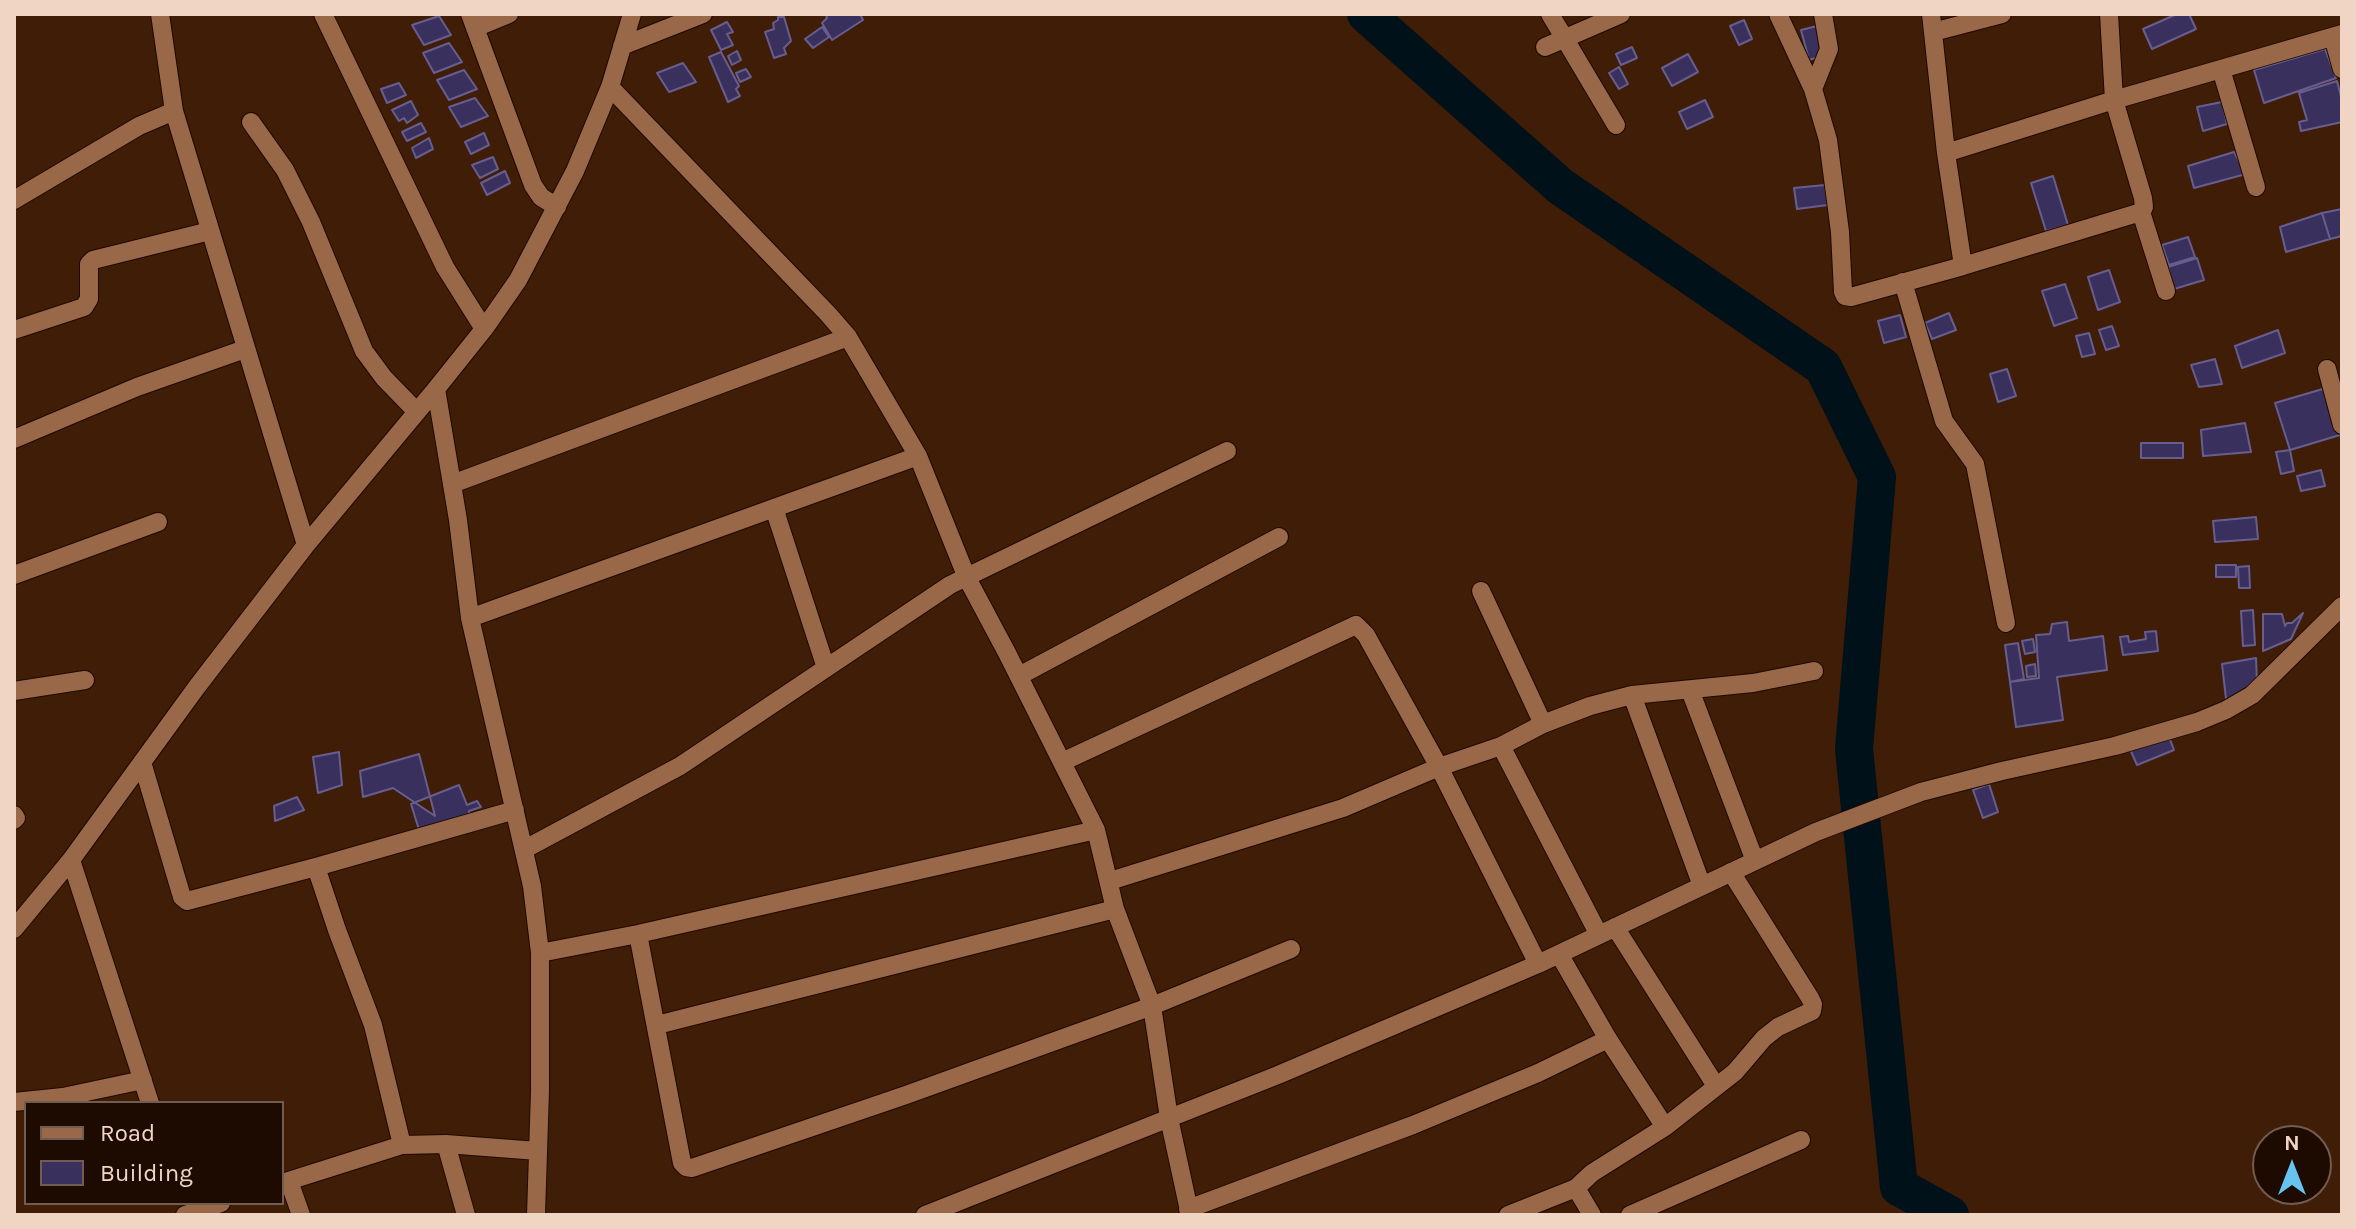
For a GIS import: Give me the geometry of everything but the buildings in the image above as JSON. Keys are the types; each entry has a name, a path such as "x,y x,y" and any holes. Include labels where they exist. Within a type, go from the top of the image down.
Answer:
{"street":[{"path":"160,14 174,111 306,545"},
{"path":"323,14 445,267 484,329"},
{"path":"509,14 473,21 533,185 541,197 557,207"},
{"path":"14,929 71,860 306,545 484,329 518,280 557,207 610,87 632,14"},
{"path":"622,46 703,14"},
{"path":"1550,14 1616,125"},
{"path":"1545,47 1621,14"},
{"path":"1778,14 1813,89 1828,140 1840,232 1843,292 1851,297 2141,212 2143,198 2114,100 2109,14"},
{"path":"1813,89 1829,49 1823,14"},
{"path":"1963,266 1946,153 1932,23 2002,14"},
{"path":"1946,153 2114,100 2337,36 2342,69"},
{"path":"2221,69 2256,187"},
{"path":"610,87 848,337 918,456 967,578 1096,830 1115,909 1152,1006 1169,1118 1189,1212 1413,1125 1538,1073 1608,1039"},
{"path":"14,200 139,126 174,111"},
{"path":"251,122 285,170 311,222 364,351 384,378 417,412"},
{"path":"2141,212 2166,291"},
{"path":"14,330 84,307 89,299 89,264 93,260 210,231"},
{"path":"1903,282 1944,421 1975,464 2006,623"},
{"path":"452,484 848,337"},
{"path":"14,439 137,387 245,349"},
{"path":"2327,369 2342,425"},
{"path":"436,389 470,618 532,886 540,953 536,1215"},
{"path":"525,849 680,766 950,585 1227,451"},
{"path":"470,618 918,456"},
{"path":"774,508 826,668"},
{"path":"14,575 158,522"},
{"path":"1019,676 1279,537"},
{"path":"1481,591 1543,724"},
{"path":"925,1215 1169,1118 1538,964 1816,832 1921,792 2115,746 2197,722 2226,710 2252,695 2342,606"},
{"path":"1062,762 1356,625 1366,635 1439,767 1538,964"},
{"path":"1110,881 1343,808 1439,767 1501,746 1543,724 1590,706 1632,695 1753,683 1814,671"},
{"path":"14,691 85,680"},
{"path":"1690,690 1755,861"},
{"path":"1632,695 1702,886"},
{"path":"1501,746 1607,931 1716,1086"},
{"path":"142,762 182,897 187,901 515,810"},
{"path":"540,953 638,934 1096,830"},
{"path":"71,860 149,1101"},
{"path":"316,867 373,1025 402,1145"},
{"path":"1508,1215 1576,1188 1592,1173 1665,1127 1735,1072 1764,1038 1778,1027 1812,1011 1813,1004 1731,872"},
{"path":"657,1025 1115,909"},
{"path":"638,934 682,1163 692,1168 1152,1006 1291,949"},
{"path":"1559,954 1608,1039 1665,1127"},
{"path":"14,1102 63,1097 143,1080"},
{"path":"1630,1215 1801,1140"},
{"path":"301,1215 285,1182 402,1145 446,1144 538,1151"},
{"path":"446,1144 466,1215"},
{"path":"1576,1188 1592,1215"},
{"path":"186,1215 215,1205"}],"waterway":[{"path":"1366,14 1560,186 1823,367 1877,477 1854,749 1899,1187 1950,1215"}]}
